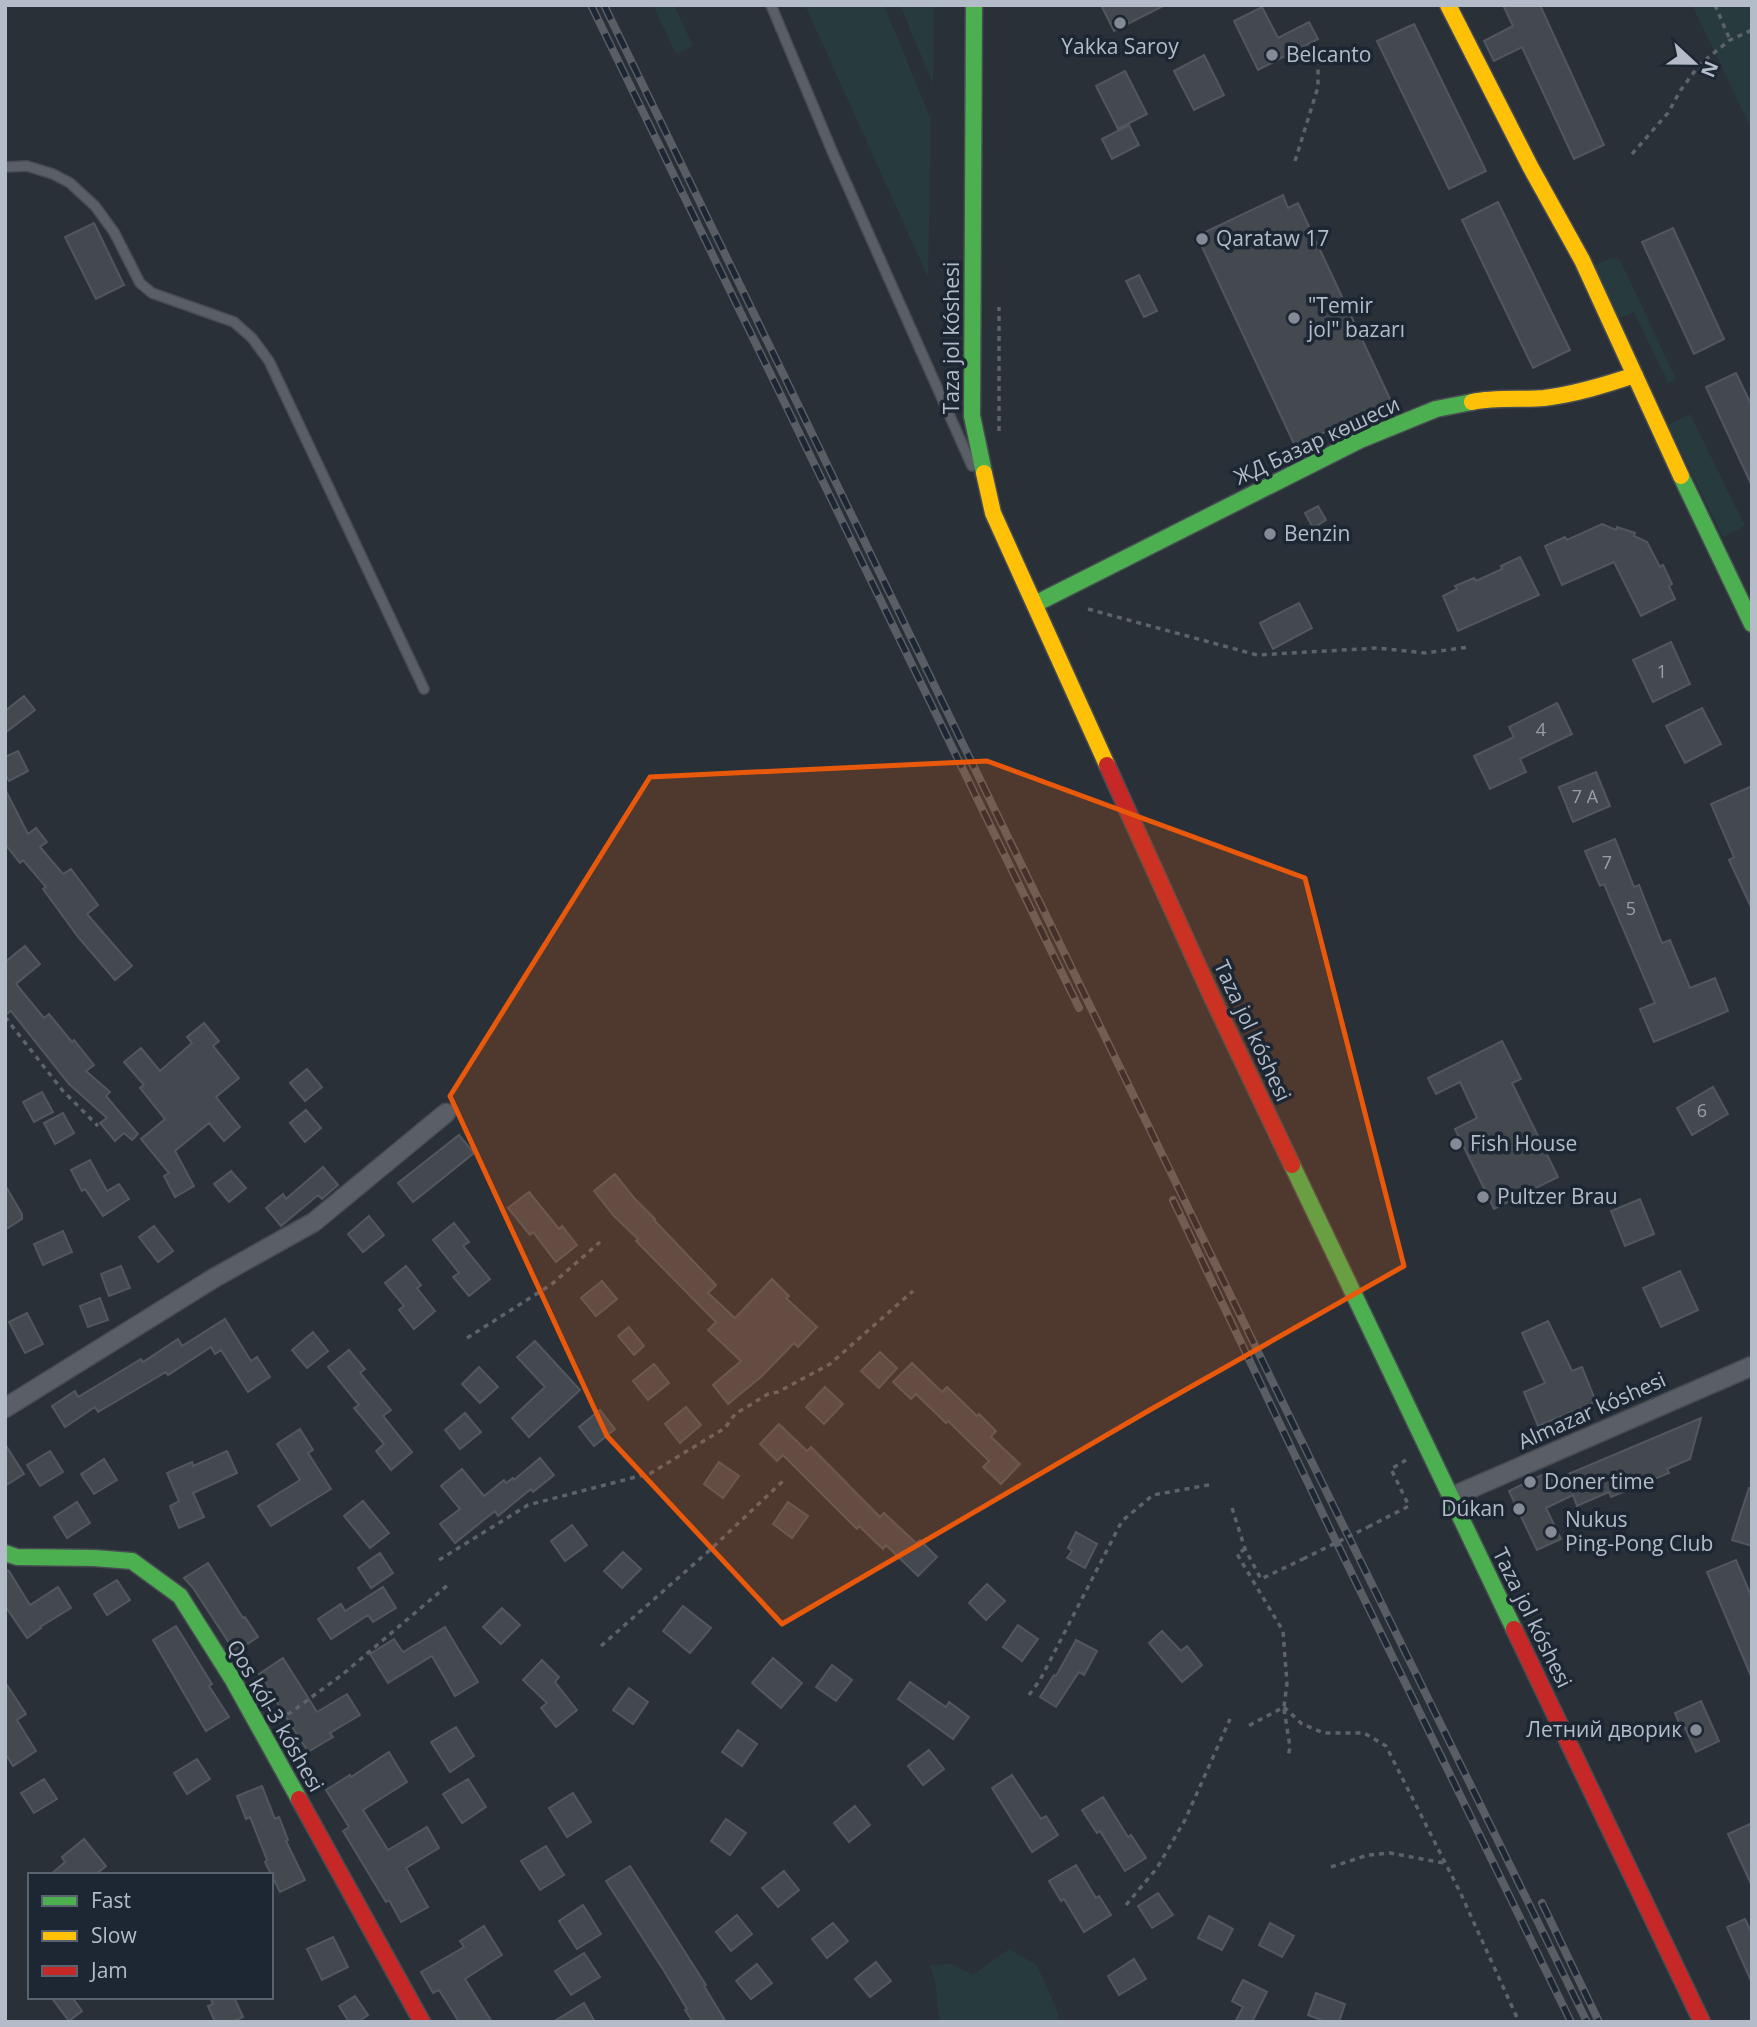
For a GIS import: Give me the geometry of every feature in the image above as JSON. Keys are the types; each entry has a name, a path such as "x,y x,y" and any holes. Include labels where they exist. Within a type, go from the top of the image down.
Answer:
{"main road":[{"name":"Taza jol kóshesi","path":"974,5 972,416 993,513 1212,997 1702,2022"},
{"path":"1448,5 1531,168 1582,260 1662,437 1752,624"},
{"name":"ЖД Базар көшеси","path":"1035,604 1360,440 1436,409 1486,399 1541,398 1578,393 1635,375"},
{"name":"Qos kól-3 kóshesi","path":"5,1553 17,1557 132,1561 180,1596 233,1680 422,2022"}],"street":[{"path":"5,1408 214,1278 314,1222 446,1113"},
{"name":"Almazar kóshesi","path":"1451,1497 1752,1366"}],"lane":[{"path":"771,5 832,151 993,513"},
{"path":"5,167 27,166 53,174 70,183 95,206 114,232 140,283 152,293 234,322 252,338 269,361 424,689"}],"path":[{"path":"1715,5 1730,40"},
{"path":"1632,154 1668,113 1700,64 1730,40 1752,30"},
{"path":"1295,161 1318,87 1318,51"},
{"path":"999,307 999,439"},
{"path":"1088,609 1257,655 1378,648 1425,653 1469,647"},
{"path":"5,1017 64,1091 98,1126"},
{"path":"467,1338 552,1284 600,1242"},
{"path":"439,1560 528,1505 651,1473 725,1428 735,1414 757,1400 778,1392 830,1364 913,1290"},
{"path":"1232,1508 1245,1549 1261,1579 1409,1506 1391,1469 1406,1460"},
{"path":"601,1646 711,1549 785,1479"},
{"path":"1029,1695 1040,1680 1122,1521 1153,1495 1214,1484"},
{"path":"1245,1549 1237,1554 1283,1631 1287,1683 1284,1707 1290,1747 1288,1757"},
{"path":"258,1726 290,1713 343,1674 449,1584"},
{"path":"1248,1726 1284,1707"},
{"path":"1284,1707 1302,1724 1324,1733 1364,1733 1386,1745 1519,2022"},
{"path":"1126,1905 1157,1868 1185,1820 1230,1719"},
{"path":"1331,1867 1368,1855 1390,1853 1444,1863"}],"highlighted area":[{"path":"987,761 1305,878 1404,1266 782,1624 607,1436 450,1096 650,777"}],"green space":[{"path":"653,5 674,5 693,46 676,54"},
{"path":"805,5 884,5 931,120 928,277"},
{"path":"900,5 934,5 933,84"},
{"path":"1692,5 1752,5 1752,130"},
{"path":"1611,258 1620,260 1676,379 1668,383 1634,312 1618,319 1594,266"},
{"path":"1690,414 1745,526 1723,537 1668,425"},
{"path":"1009,1949 1037,1965 1058,2013 1059,2022 940,2022 935,1981 930,1965 952,1964 973,1975"}],"building":[{"name":"Yakka Saroy","path":"1101,5 1165,5 1114,31"},
{"path":"1503,5 1540,5 1604,145 1574,159 1522,47 1494,61 1484,41 1513,26"},
{"path":"1262,7 1278,38 1309,22 1318,39 1258,70 1234,21"},
{"path":"1414,24 1486,171 1449,189 1377,41"},
{"path":"1204,55 1224,95 1194,110 1174,71"},
{"path":"1125,71 1147,114 1118,129 1096,86"},
{"path":"1129,125 1139,145 1112,159 1102,139"},
{"name":"\"Temir jol\" bazarı","path":"1283,195 1288,208 1298,203 1391,401 1295,446 1197,236"},
{"path":"1498,202 1570,350 1533,368 1462,220"},
{"path":"94,223 124,285 96,299 65,237"},
{"path":"1673,228 1724,339 1694,354 1642,242"},
{"path":"1139,275 1157,311 1144,317 1126,281"},
{"path":"1736,373 1752,406 1752,486 1706,387"},
{"path":"1318,506 1326,520 1313,528 1305,513"},
{"path":"1602,524 1616,530 1617,527 1635,533 1634,536 1647,542 1660,567 1663,565 1672,584 1669,586 1675,599 1641,616 1614,562 1562,585 1545,546 1565,537 1567,540"},
{"path":"1520,557 1539,595 1458,631 1443,596 1457,589 1455,586 1474,578 1476,581"},
{"path":"1299,603 1312,628 1273,649 1260,623"},
{"path":"1671,642 1690,684 1653,702 1633,660"},
{"path":"24,696 35,710 5,733 5,711"},
{"path":"1557,703 1572,734 1520,759 1526,772 1490,789 1474,756 1514,737 1509,727"},
{"path":"1702,708 1721,744 1685,763 1666,726"},
{"path":"18,751 28,771 9,781 5,774 5,757"},
{"path":"1596,772 1610,806 1573,822 1559,787"},
{"path":"1752,786 1752,909 1729,860 1734,857 1711,804"},
{"path":"5,789 28,834 36,828 47,842 40,847 63,874 71,869 98,905 87,914 132,966 115,980 78,937 43,889 46,887 23,860 20,863 5,844"},
{"path":"1615,839 1634,887 1639,885 1662,943 1670,940 1690,988 1715,978 1728,1011 1654,1042 1640,1009 1655,1003 1604,884 1600,886 1585,851"},
{"path":"25,946 40,964 16,984 44,1018 49,1014 94,1065 86,1071 110,1092 106,1096 138,1134 132,1140 124,1133 115,1141 100,1123 107,1118 69,1084 11,1011 5,1015 5,962"},
{"path":"204,1023 219,1041 213,1046 239,1078 216,1097 240,1127 224,1141 209,1123 175,1151 194,1186 175,1197 164,1176 169,1173 141,1139 165,1119 140,1088 144,1085 124,1062 141,1048 160,1071 192,1043 187,1037"},
{"path":"1502,1041 1521,1079 1512,1083 1558,1177 1494,1209 1455,1129 1477,1118 1460,1082 1436,1094 1428,1078"},
{"path":"307,1069 322,1087 305,1101 290,1083"},
{"path":"1713,1087 1728,1114 1692,1135 1677,1108"},
{"path":"42,1092 53,1112 34,1122 23,1102"},
{"path":"306,1110 321,1128 305,1142 290,1123"},
{"path":"63,1113 74,1133 55,1144 44,1123"},
{"path":"459,1135 474,1153 413,1202 398,1183"},
{"path":"90,1160 107,1191 119,1184 129,1199 103,1216 85,1189 82,1191 71,1170"},
{"path":"323,1167 338,1185 322,1199 318,1195 281,1226 266,1208 283,1194 286,1199"},
{"path":"231,1171 246,1188 229,1202 214,1184"},
{"path":"615,1174 654,1220 716,1285 708,1293 735,1318 772,1279 789,1296 786,1298 817,1327 798,1347 794,1343 762,1376 728,1404 713,1385 741,1361 708,1330 716,1322 636,1241 638,1239 614,1216 594,1191"},
{"path":"5,1185 22,1214 22,1219 5,1230"},
{"path":"529,1192 559,1229 562,1226 577,1245 556,1262 533,1232 530,1235 508,1208"},
{"path":"1640,1199 1654,1234 1625,1246 1611,1211"},
{"path":"369,1216 384,1235 363,1252 348,1234"},
{"path":"454,1223 469,1242 463,1246 490,1279 469,1296 453,1277 459,1273 433,1240"},
{"path":"154,1226 173,1251 158,1262 139,1237"},
{"path":"63,1231 72,1252 43,1265 34,1244"},
{"path":"121,1266 130,1288 109,1296 101,1274"},
{"path":"406,1266 421,1285 417,1288 435,1311 414,1329 399,1310 404,1306 385,1283"},
{"path":"1680,1271 1698,1310 1661,1327 1643,1288"},
{"path":"602,1281 617,1299 596,1316 581,1298"},
{"path":"100,1298 108,1320 88,1327 80,1306"},
{"path":"27,1313 43,1344 25,1353 9,1322"},
{"path":"225,1319 251,1361 257,1357 270,1377 248,1392 221,1350 215,1354 211,1347 168,1375 166,1372 98,1412 95,1407 65,1427 52,1406 75,1391 78,1397 141,1359 143,1362 178,1339 182,1346"},
{"path":"1548,1321 1572,1371 1582,1367 1596,1402 1538,1426 1524,1392 1545,1383 1522,1333"},
{"path":"629,1327 644,1346 634,1355 618,1336"},
{"path":"313,1332 328,1351 307,1368 292,1350"},
{"path":"535,1341 580,1390 529,1437 512,1418 545,1387 517,1357"},
{"path":"349,1350 365,1369 360,1373 391,1410 383,1416 412,1452 391,1470 376,1451 384,1444 354,1408 359,1405 328,1367"},
{"path":"880,1352 897,1368 879,1388 861,1371"},
{"path":"912,1363 942,1392 947,1387 996,1431 991,1437 1020,1464 1001,1484 983,1467 989,1461 948,1421 946,1423 916,1394 911,1399 893,1382"},
{"path":"654,1364 669,1383 648,1400 633,1381"},
{"path":"479,1367 498,1387 480,1403 462,1384"},
{"path":"825,1387 843,1404 824,1424 806,1407"},
{"path":"686,1407 701,1425 680,1443 665,1424"},
{"path":"600,1410 615,1429 594,1446 579,1427"},
{"path":"465,1413 481,1432 460,1449 445,1430"},
{"path":"1701,1418 1690,1459 1667,1469 1669,1473 1611,1497 1609,1492 1577,1506 1573,1495 1546,1508 1561,1539 1537,1550 1509,1491 1548,1472 1552,1481"},
{"path":"779,1424 807,1451 811,1447 880,1517 884,1513 916,1543 920,1540 937,1557 918,1576 886,1545 883,1549 859,1526 857,1529 783,1455 777,1461 760,1444"},
{"path":"300,1429 313,1450 308,1453 331,1489 271,1526 258,1506 300,1480 277,1444"},
{"path":"5,1444 24,1474 5,1486"},
{"path":"50,1451 63,1472 40,1486 27,1465"},
{"path":"227,1451 237,1473 193,1493 204,1517 179,1528 170,1506 179,1501 167,1473 192,1462 193,1466"},
{"path":"540,1458 554,1475 533,1492 531,1489 498,1516 495,1511 455,1543 440,1524 460,1509 441,1486 462,1469 484,1496 504,1480 506,1483 513,1478 514,1480"},
{"path":"104,1459 117,1480 94,1494 81,1474"},
{"path":"719,1462 739,1476 723,1498 704,1484"},
{"path":"1749,1488 1752,1488 1752,1546 1732,1540"},
{"path":"363,1501 389,1533 370,1548 344,1516"},
{"path":"77,1502 90,1523 67,1538 54,1517"},
{"path":"788,1502 808,1516 792,1538 773,1524"},
{"path":"572,1525 587,1545 565,1561 551,1541"},
{"path":"1076,1532 1097,1544 1085,1568 1067,1558 1072,1551 1068,1548"},
{"path":"623,1552 641,1569 622,1588 604,1571"},
{"path":"380,1553 393,1573 371,1588 358,1568"},
{"path":"1736,1560 1752,1598 1751,1676 1707,1572"},
{"path":"208,1563 258,1637 235,1652 184,1578"},
{"path":"5,1570 9,1571 30,1605 58,1587 71,1608 27,1638 5,1606"},
{"path":"117,1580 130,1600 107,1615 94,1594"},
{"path":"987,1584 1005,1601 986,1620 969,1603"},
{"path":"383,1587 396,1608 373,1622 368,1615 331,1639 318,1619 341,1604 345,1611"},
{"path":"683,1606 711,1628 690,1653 663,1631"},
{"path":"502,1608 520,1625 501,1644 483,1627"},
{"path":"1018,1625 1038,1639 1022,1661 1003,1647"},
{"path":"176,1626 229,1717 206,1731 153,1640"},
{"path":"445,1627 478,1682 455,1696 432,1656 388,1683 370,1654 394,1639 403,1652"},
{"path":"1162,1631 1181,1651 1187,1646 1202,1665 1182,1682 1149,1643"},
{"path":"1076,1640 1097,1651 1084,1675 1079,1672 1056,1707 1040,1697 1054,1675 1056,1676"},
{"path":"283,1658 317,1712 347,1694 360,1715 330,1733 333,1737 308,1752 259,1674"},
{"path":"773,1658 802,1683 781,1708 752,1683"},
{"path":"542,1660 559,1677 555,1682 577,1710 556,1727 541,1708 547,1703 523,1680"},
{"path":"832,1665 852,1680 836,1701 816,1687"},
{"path":"5,1682 26,1714 17,1720 36,1751 13,1766 5,1753"},
{"path":"910,1682 946,1707 949,1702 969,1717 953,1739 898,1699"},
{"path":"629,1688 648,1702 633,1724 613,1710"},
{"path":"1701,1701 1719,1741 1696,1752 1675,1713"},
{"path":"456,1727 474,1756 450,1772 431,1742"},
{"path":"738,1730 757,1744 742,1766 722,1752"},
{"path":"929,1750 944,1769 923,1785 908,1766"},
{"path":"389,1752 407,1782 363,1810 388,1850 427,1827 439,1848 406,1868 428,1907 401,1922 343,1831 349,1827 326,1790"},
{"path":"197,1759 210,1779 187,1794 174,1773"},
{"path":"1012,1775 1041,1819 1046,1816 1058,1835 1032,1852 992,1788"},
{"path":"44,1779 57,1799 34,1813 21,1793"},
{"path":"468,1779 486,1807 462,1823 443,1794"},
{"path":"262,1786 275,1819 279,1817 288,1840 286,1841 305,1880 280,1892 273,1873 265,1862 267,1860 250,1817 246,1819 237,1796"},
{"path":"573,1793 591,1822 567,1837 549,1808"},
{"path":"1103,1797 1128,1837 1131,1835 1146,1858 1125,1871 1100,1831 1097,1833 1082,1810"},
{"path":"855,1806 870,1825 849,1842 834,1823"},
{"path":"726,1819 746,1833 730,1855 711,1841"},
{"path":"1752,1823 1752,1886 1728,1834"},
{"path":"84,1839 106,1866 97,1873 52,1873 65,1862 62,1857"},
{"path":"546,1846 564,1875 540,1890 521,1861"},
{"path":"1076,1865 1096,1898 1099,1896 1111,1915 1084,1932 1064,1899 1061,1901 1049,1881"},
{"path":"630,1866 706,1985 704,1986 726,2022 693,2022 685,2010 687,2009 664,1971 606,1881"},
{"path":"784,1871 799,1890 778,1907 762,1888"},
{"path":"1158,1893 1173,1915 1152,1928 1138,1906"},
{"path":"583,1905 601,1934 577,1949 559,1921"},
{"path":"737,1915 752,1934 731,1951 716,1932"},
{"path":"1209,1916 1233,1929 1222,1950 1198,1938"},
{"path":"1745,1919 1752,1934 1752,1983 1727,1927"},
{"path":"833,1923 848,1941 827,1958 812,1939"},
{"path":"1270,1923 1294,1936 1282,1957 1259,1945"},
{"path":"484,1926 502,1955 465,1979 492,2022 459,2022 439,1990 433,1993 421,1972 464,1947 460,1941"},
{"path":"333,1937 348,1967 322,1980 307,1949"},
{"path":"584,1953 600,1977 571,1995 555,1971"},
{"path":"1134,1959 1146,1979 1119,1995 1108,1976"},
{"path":"876,1962 891,1981 870,1997 855,1979"},
{"path":"757,1964 772,1983 751,1999 736,1981"},
{"path":"1243,1980 1267,1992 1252,2022 1235,2022 1243,2007 1232,2001"},
{"path":"1316,1993 1345,2004 1339,2022 1326,2022 1308,2015"},
{"path":"355,1996 368,2015 358,2022 349,2022 339,2006"},
{"path":"52,1999 73,1999 82,2011 69,2021"},
{"path":"211,1999 235,1999 243,2017 232,2022 215,2022 208,2006 213,2004"},
{"path":"584,2003 595,2022 553,2022"}],"railway":[{"path":"591,5 1079,1008"},
{"path":"604,5 1277,1391 1587,2022"},
{"path":"1173,1200 1571,2022"},
{"path":"1542,1903 1599,2022"}],"traffic: fast":[{"path":"974,5 972,416 984,473"},
{"path":"1035,604 1360,440 1436,409 1472,402"},
{"path":"1681,476 1752,624"},
{"path":"1292,1165 1514,1629"},
{"path":"5,1553 17,1557 132,1561 180,1596 233,1680 299,1799"}],"traffic: slow":[{"path":"1448,5 1531,168 1582,260 1681,476"},
{"path":"1472,402 1556,396 1635,375"},
{"path":"984,473 993,513 1107,765"}],"traffic: jam":[{"path":"1107,765 1292,1165"},
{"path":"1514,1629 1702,2022"},
{"path":"299,1799 422,2022"}],"place":[{"name":"Yakka Saroy","path":"1120,23"},
{"name":"Belcanto","path":"1272,55"},
{"name":"Qarataw 17","path":"1202,239"},
{"name":"\"Temir jol\" bazarı","path":"1294,318"},
{"name":"Benzin","path":"1270,534"},
{"name":"Fish House","path":"1456,1144"},
{"name":"Pultzer Brau","path":"1483,1197"},
{"name":"Doner time","path":"1530,1482"},
{"name":"Dúkan","path":"1519,1509"},
{"name":"Nukus Ping-Pong Club","path":"1551,1532"},
{"name":"Летний дворик","path":"1696,1730"}]}
